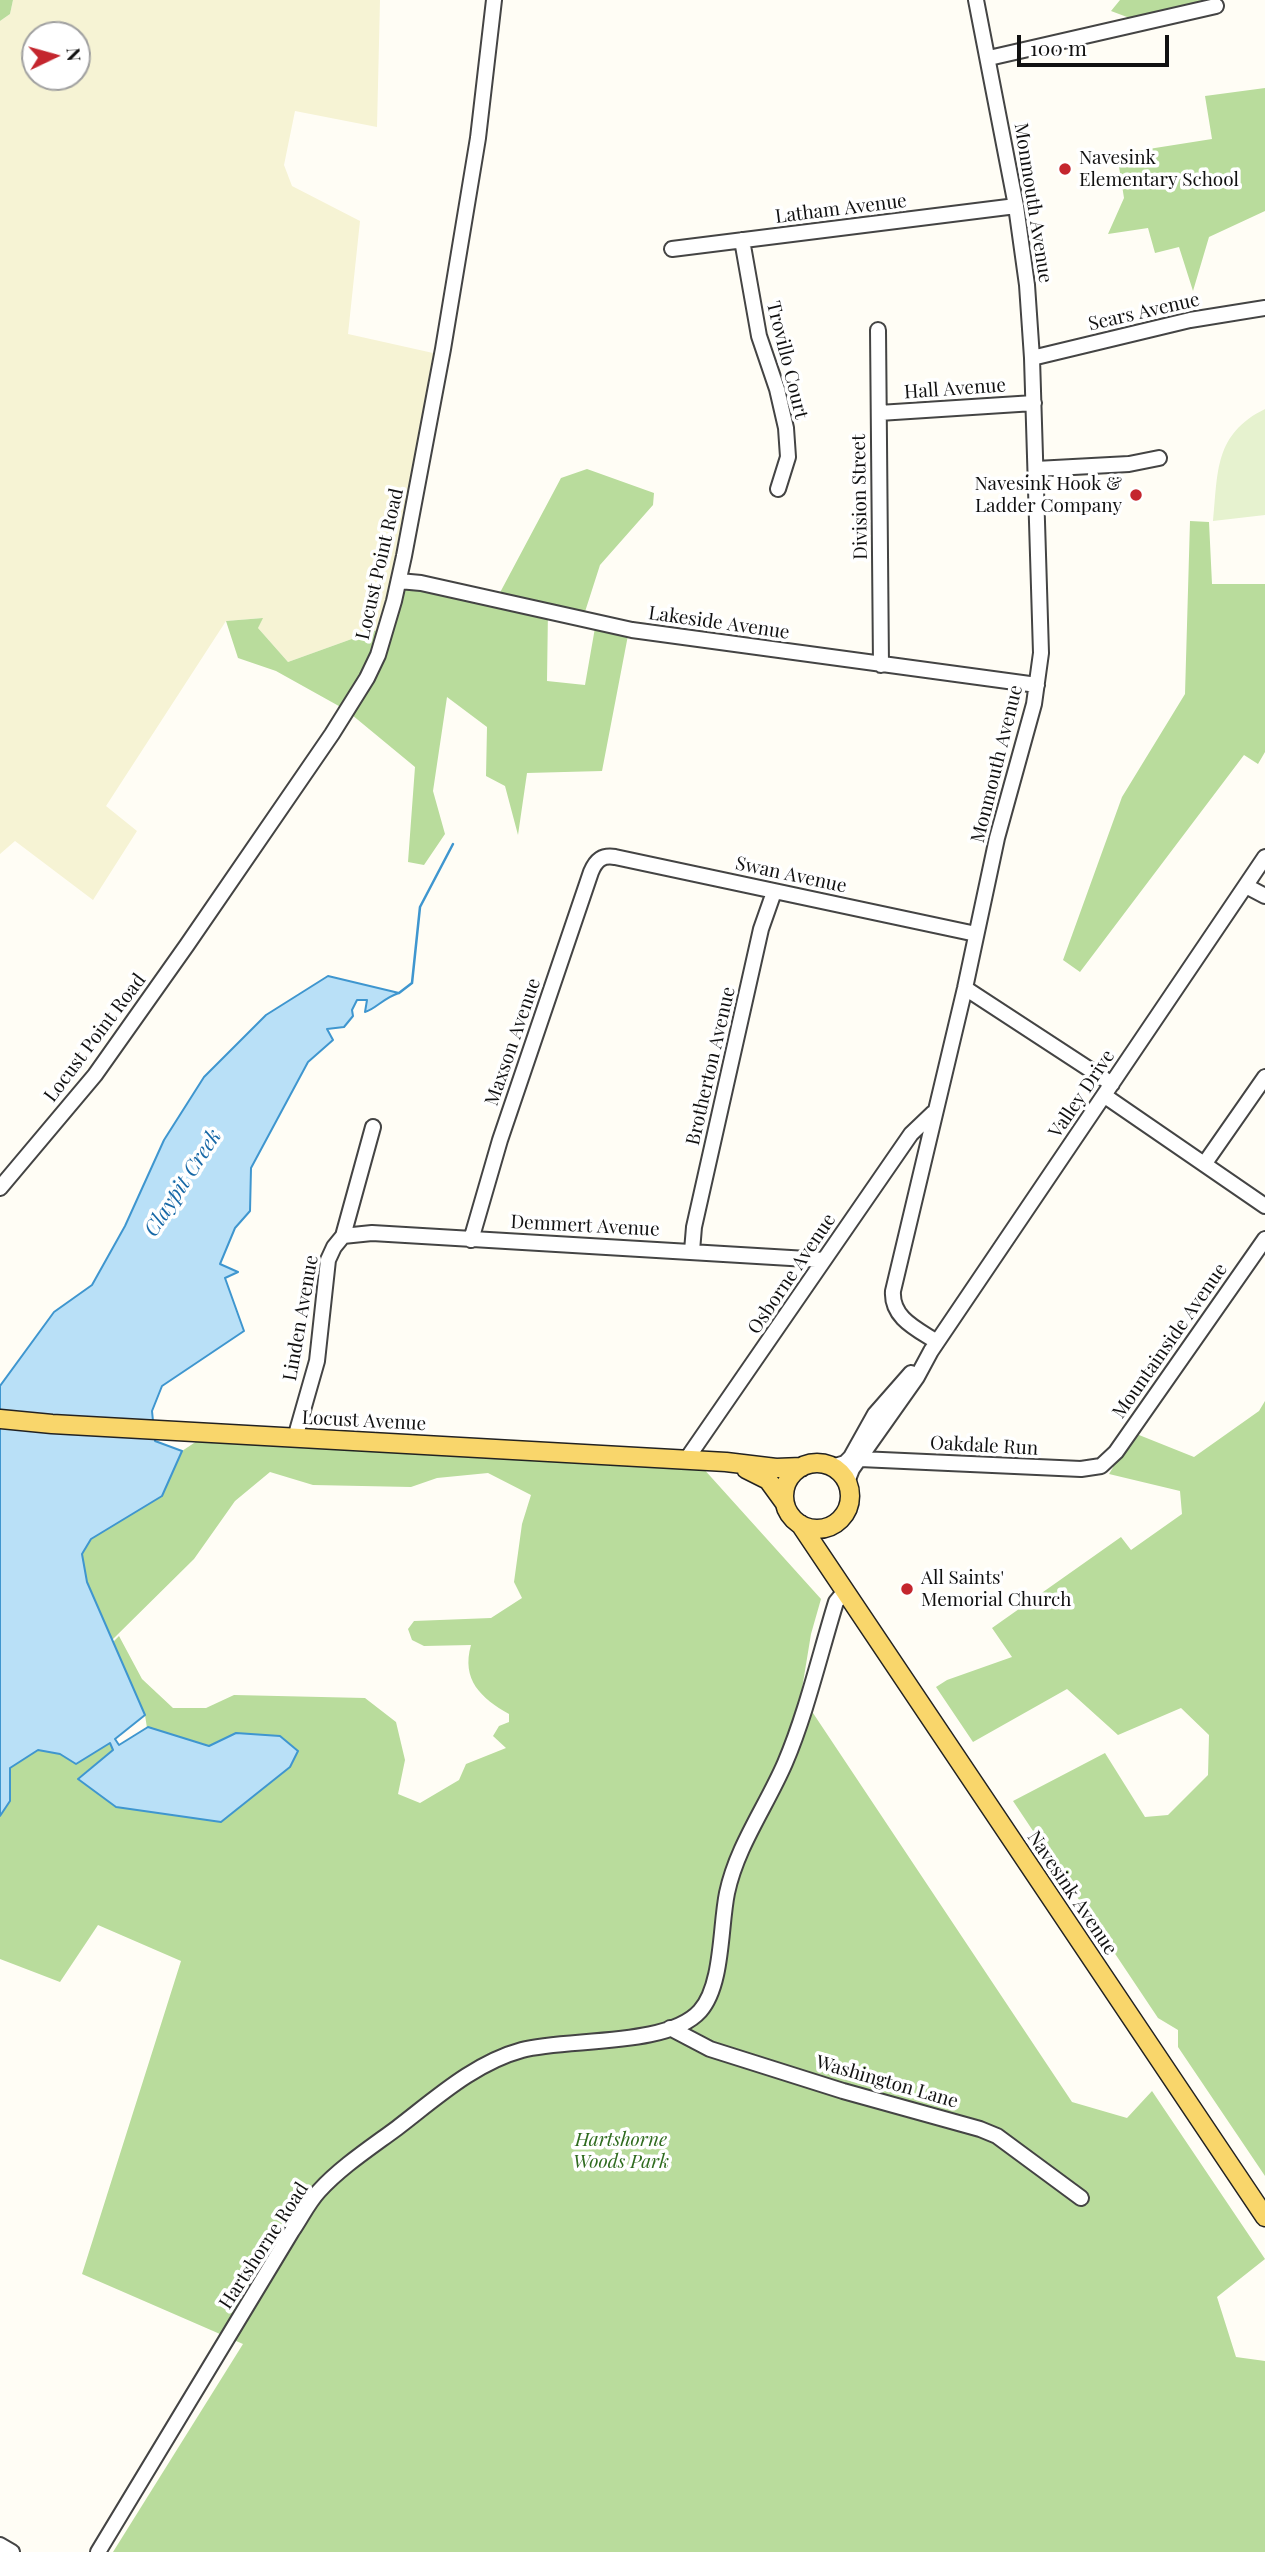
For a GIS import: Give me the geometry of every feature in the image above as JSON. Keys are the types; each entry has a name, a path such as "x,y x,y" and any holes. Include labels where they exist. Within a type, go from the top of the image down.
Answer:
{"main road":[{"name":"Locust Avenue","path":"0,1419 41,1424 726,1462 776,1468 802,1467"},
{"name":"Locust Avenue","path":"726,1462 755,1472 768,1480 784,1502"},
{"path":"818,1463 832,1467 847,1482 851,1497 848,1509 840,1520 827,1528 814,1529 800,1524 792,1517 784,1502 786,1484 802,1467 818,1463"},
{"name":"Navesink Avenue","path":"800,1524 1265,2217"},
{"name":"Navesink Avenue","path":"827,1528 822,1534 822,1544 845,1591"}],"street":[{"name":"Locust Point Road","path":"0,1188 95,1075 261,839 332,734 375,664 399,580 443,349 478,138 494,0"},
{"name":"Monmouth Avenue","path":"934,1346 902,1318 896,1310 892,1296 965,988 997,838 1028,729 1037,685 1042,621 1027,285 1016,206 976,0"},
{"path":"989,58 1216,6"},
{"name":"Latham Avenue","path":"672,249 1016,206"},
{"name":"Trovillo Court","path":"742,240 759,336 777,389 786,428 788,457 778,489"},
{"name":"Sears Avenue","path":"1032,358 1190,320 1265,308"},
{"name":"Division Street","path":"878,330 881,664"},
{"name":"Hall Avenue","path":"878,413 1034,403"},
{"path":"1036,469 1129,464 1159,458"},
{"name":"Lakeside Avenue","path":"399,580 632,629 1037,685"},
{"name":"Swan Avenue","path":"598,859 615,857 976,934"},
{"name":"Valley Drive","path":"847,1482 859,1459 917,1377 934,1346 1265,857"},
{"name":"Maxson Avenue","path":"471,1240 509,1114 591,872 598,859"},
{"path":"1245,886 1265,896"},
{"name":"Brotherton Avenue","path":"692,1251 694,1227 761,929 774,892"},
{"path":"965,988 976,992 1265,1206"},
{"path":"1205,1163 1265,1077"},
{"name":"Osborne Avenue","path":"686,1460 911,1134 934,1112"},
{"name":"Linden Avenue","path":"295,1438 317,1361 328,1261 343,1236 373,1127"},
{"name":"Demmert Avenue","path":"343,1236 372,1233 824,1260"},
{"name":"Mountainside Avenue","path":"1106,1464 1265,1239"},
{"name":"Valley Drive","path":"832,1467 845,1463 851,1457 874,1414 934,1346"},
{"name":"Oakdale Run","path":"859,1459 1081,1469 1106,1464"},
{"name":"Hartshorne Road","path":"98,2552 292,2231 319,2191 345,2166 473,2072 496,2060 534,2047 626,2037 670,2028 684,2023 699,2012 710,1994 726,1895 735,1864 785,1763 836,1602 845,1591"},
{"name":"Washington Lane","path":"670,2028 710,2049 843,2091 989,2132 1081,2198"},
{"path":"0,2545 12,2552"}],"shaded area":[{"path":"13,0 380,0 377,127 295,111 284,165 292,186 360,221 348,334 442,355 385,627 288,662 258,628 262,618 226,621 106,806 137,831 93,900 15,841 0,854 0,21 10,14"}],"green space":[{"path":"0,0 13,0 10,14 0,21"},
{"path":"1120,0 1208,0 1135,20 1111,11"},
{"path":"1265,88 1265,211 1209,237 1193,291 1179,247 1155,253 1148,228 1108,234 1124,198 1117,154 1212,139 1205,96"},
{"path":"1265,409 1265,515 1213,521 1218,471 1227,443 1248,419"},
{"path":"587,469 654,493 653,505 600,565 583,618 548,609 547,681 585,685 596,622 629,630 602,771 527,773 518,835 505,786 486,776 487,727 447,697 433,791 445,834 424,865 408,862 415,767 346,710 276,671 238,658 226,621 263,618 258,628 288,662 385,627 398,583 495,602 561,478"},
{"path":"1190,521 1209,522 1212,584 1265,584 1265,752 1258,764 1244,755 1080,972 1063,960 1122,797 1185,694"},
{"path":"1265,1401 1265,2176 1178,2047 1178,2030 1158,2018 1013,1801 1105,1753 1145,1817 1168,1815 1208,1775 1209,1735 1181,1708 1118,1735 1067,1689 973,1742 936,1687 947,1680 1012,1657 992,1628 1121,1537 1131,1550 1182,1514 1180,1491 1109,1474 1134,1433 1194,1457 1259,1411"},
{"name":"Hartshorne Woods Park","path":"197,1441 702,1467 821,1599 811,1634 801,1695 1072,2102 1127,2118 1152,2091 1265,2259 1217,2297 1236,2357 1265,2361 1265,2552 113,2552 243,2344 82,2274 181,1961 98,1925 60,1982 0,1959 0,1816 10,1801 10,1768 38,1750 60,1754 111,1742 113,1750 78,1778 116,1807 236,1733 209,1746 147,1728 145,1715 113,1642 119,1636 142,1679 173,1708 206,1708 234,1695 365,1698 396,1722 405,1760 398,1794 420,1803 459,1780 466,1764 506,1748 493,1736 499,1726 509,1722 509,1714 482,1694 471,1678 471,1645 424,1646 412,1640 408,1629 414,1621 491,1618 522,1598 514,1582 522,1524 531,1495 488,1473 437,1478 411,1487 313,1485 270,1472 235,1501 194,1559 112,1640 87,1582 82,1554 91,1539 162,1496 182,1451"}],"water":[{"path":"328,976 399,993 365,1012 367,1000 357,1000 352,1010 353,1016 344,1027 327,1029 333,1040 308,1062 251,1168 250,1211 235,1228 220,1264 238,1272 225,1278 244,1331 162,1386 152,1411 155,1441 182,1451 162,1496 91,1539 82,1554 87,1582 145,1715 115,1739 119,1745 148,1727 209,1746 236,1733 280,1736 298,1751 290,1767 221,1822 116,1807 78,1779 113,1750 110,1743 76,1764 60,1754 38,1750 10,1768 10,1801 0,1816 0,1386 54,1312 92,1285 125,1226 164,1140 204,1077 266,1015"}],"waterway":[{"name":"Claypit Creek","path":"399,993 412,983 420,907 453,844"}],"place":[{"name":"Navesink Elementary School","path":"1065,169"},
{"name":"Navesink Hook & Ladder Company","path":"1136,495"},
{"name":"All Saints' Memorial Church","path":"907,1589"}]}
